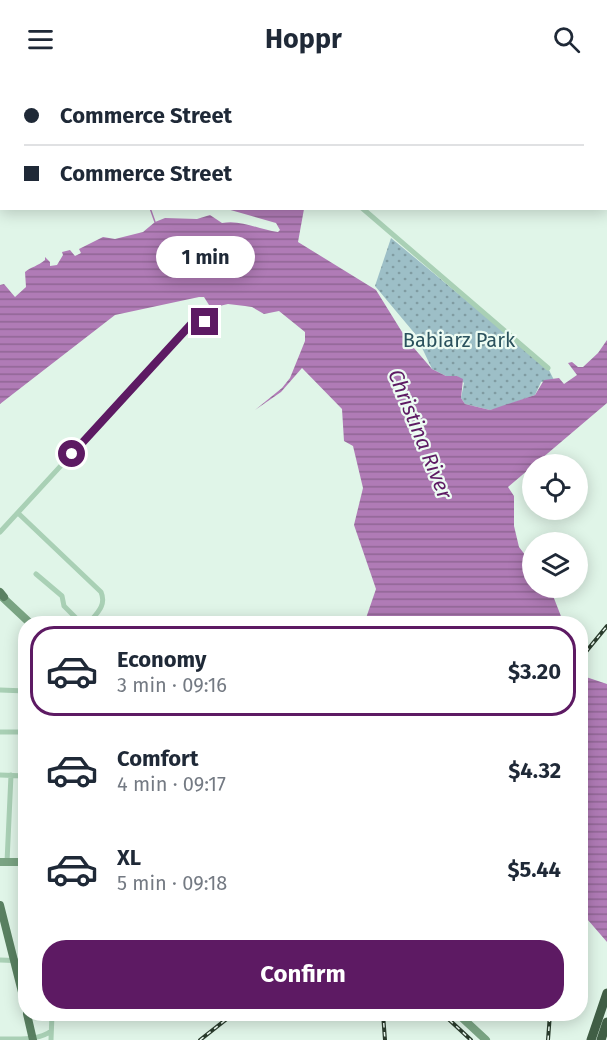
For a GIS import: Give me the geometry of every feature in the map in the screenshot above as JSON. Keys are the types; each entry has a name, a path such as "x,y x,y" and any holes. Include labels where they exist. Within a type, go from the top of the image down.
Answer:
{"highway":[{"path":"591,1040 607,993"},
{"path":"601,1040 607,1022"}],"main road":[{"path":"1,596 22,616"},
{"path":"0,905 18,977"},
{"path":"29,1021 33,1040"},
{"path":"466,1021 486,1040"}],"street":[{"path":"364,210 548,368"},
{"path":"0,532 193,322 199,319 213,326"},
{"path":"18,513 97,587 103,596 103,606 95,616"},
{"path":"36,574 62,596 64,606 74,616"},
{"path":"0,690 18,691"},
{"path":"0,732 18,732"},
{"path":"0,775 18,775"},
{"path":"4,862 11,775"},
{"path":"0,960 18,961"},
{"path":"51,1040 52,1021"},
{"path":"0,1039 33,1040 45,1038 51,1031"}],"green space":[{"name":"Babiarz Park","path":"391,238 548,368 554,380 541,382 535,395 499,408 490,410 465,404 461,398 464,383 457,376 446,376 432,369 416,335 375,286"}],"water":[{"name":"Christina River","path":"230,210 304,210 298,242 376,290 407,340 432,369 446,376 457,376 463,379 461,398 465,404 490,410 535,395 544,380 559,378 564,384 577,375 568,363 572,362 578,367 583,367 598,353 607,340 607,403 547,454 522,454 522,475 508,487 514,496 514,526 522,551 522,598 554,598 561,616 367,616 376,589 354,525 363,488 353,446 344,441 342,409 302,368 281,392 255,410 282,388 290,378 305,341 305,332 279,311 264,314 252,307 228,304 215,307 209,305 204,297 199,297 115,315 0,404 0,285 4,284 15,297 26,287 25,272 45,260 45,257 50,262 50,266 57,265 63,255 62,252 70,250 75,256 81,253 79,249 103,237 115,239 143,232 155,222 165,218 197,219 210,215 222,223 236,222 271,231 280,230 276,223"},
{"path":"588,678 607,684 607,942 588,920"}],"waterway":[{"path":"151,210 155,222"}],"railway":[{"path":"588,649 607,626"},
{"path":"200,1040 224,1021"},
{"path":"384,1021 385,1040"},
{"path":"451,1021 471,1040"},
{"path":"548,1040 549,1021"}],"route":[{"path":"72,454 193,322 199,319 205,322"}]}
